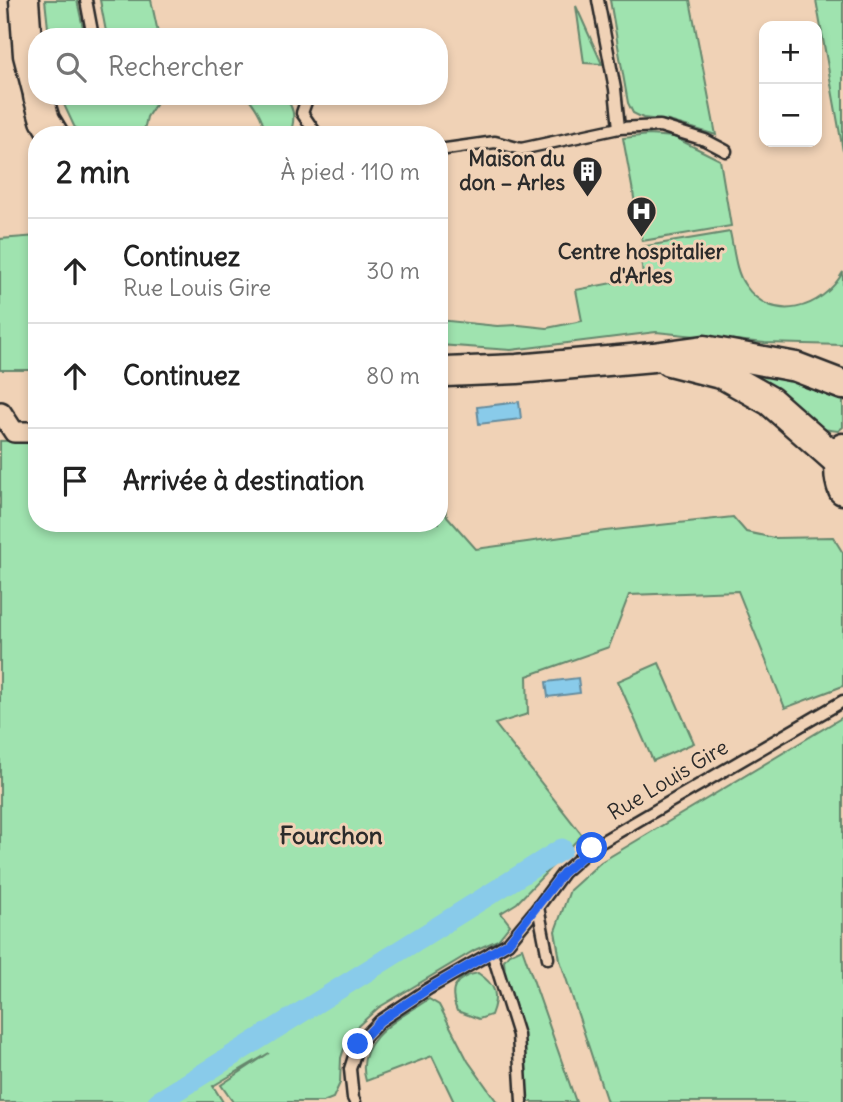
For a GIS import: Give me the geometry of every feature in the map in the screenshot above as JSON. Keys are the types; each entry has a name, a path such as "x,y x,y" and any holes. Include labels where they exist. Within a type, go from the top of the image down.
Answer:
{"street":[{"path":"24,0 28,55"},
{"path":"41,105 49,126"},
{"path":"448,372 517,369 704,350 796,367 843,385"},
{"path":"653,357 724,375 770,401 842,467"},
{"path":"1,412 14,432 28,432"}],"lane":[{"path":"86,0 91,28"},
{"path":"598,0 615,89 619,128"},
{"path":"305,105 302,113 311,126"},
{"path":"448,149 495,142 521,149 619,128 660,126 705,140 726,151"},
{"name":"Rue Louis Gire","path":"355,1102 352,1098 350,1069 358,1044 380,1021 428,989 508,943 563,873 592,848 843,701"},
{"path":"538,907 548,958"},
{"path":"492,952 518,1035 522,1102"}],"green space":[{"path":"45,0 77,0 83,28 48,28"},
{"path":"100,0 151,0 157,28 105,28"},
{"path":"610,0 690,0 716,135 669,121 643,118 633,113 628,103"},
{"path":"816,0 843,0 843,151 822,21 820,21"},
{"path":"576,6 602,64 584,63"},
{"path":"64,105 155,105 145,126 74,126"},
{"path":"254,105 290,105 292,126 264,126"},
{"path":"649,135 674,137 720,160 731,226 642,241 623,138"},
{"path":"730,232 737,267 745,285 756,297 769,305 783,308 810,303 834,285 843,272 843,345 765,343 656,332 511,350 448,346 448,321 547,328 582,321 576,290 643,277 640,247"},
{"path":"28,237 28,370 0,370 0,239"},
{"path":"736,364 843,395 843,427 838,431 814,428"},
{"path":"28,440 28,532 448,532 448,517 476,549 733,517 746,532 774,538 833,537 843,553 843,686 785,708 738,591 629,595 609,647 527,676 528,714 495,724 582,835 517,903 501,913 510,925 498,940 475,950 378,1008 349,1034 341,1058 340,1083 333,1098 323,1102 233,1102 221,1085 269,1053 213,1086 223,1102 0,1102 0,441"},
{"path":"659,663 694,743 653,761 618,681"},
{"path":"843,717 843,1102 607,1102 560,960 555,931 570,890 601,862"},
{"path":"522,948 576,1102 528,1102 522,1038 504,960 509,954"},
{"path":"478,973 492,986 495,996 491,1015 479,1019 457,1011 453,996 459,981"},
{"path":"429,999 439,1005 468,1061 497,1102 454,1102 432,1056 366,1081 366,1054 373,1042 393,1022"}],"water":[{"path":"519,402 521,419 479,424 477,407"},
{"path":"578,678 580,693 548,697 546,682"}],"waterway":[{"path":"158,1102 562,849"}],"place":[{"name":"Maison du don – Arles","path":"588,198"},
{"name":"Centre hospitalier d'Arles","path":"641,239"}],"district":[{"name":"Fourchon","path":"331,836"}],"route":[{"path":"358,1044 380,1021 428,989 508,943 563,873 592,848"}]}
